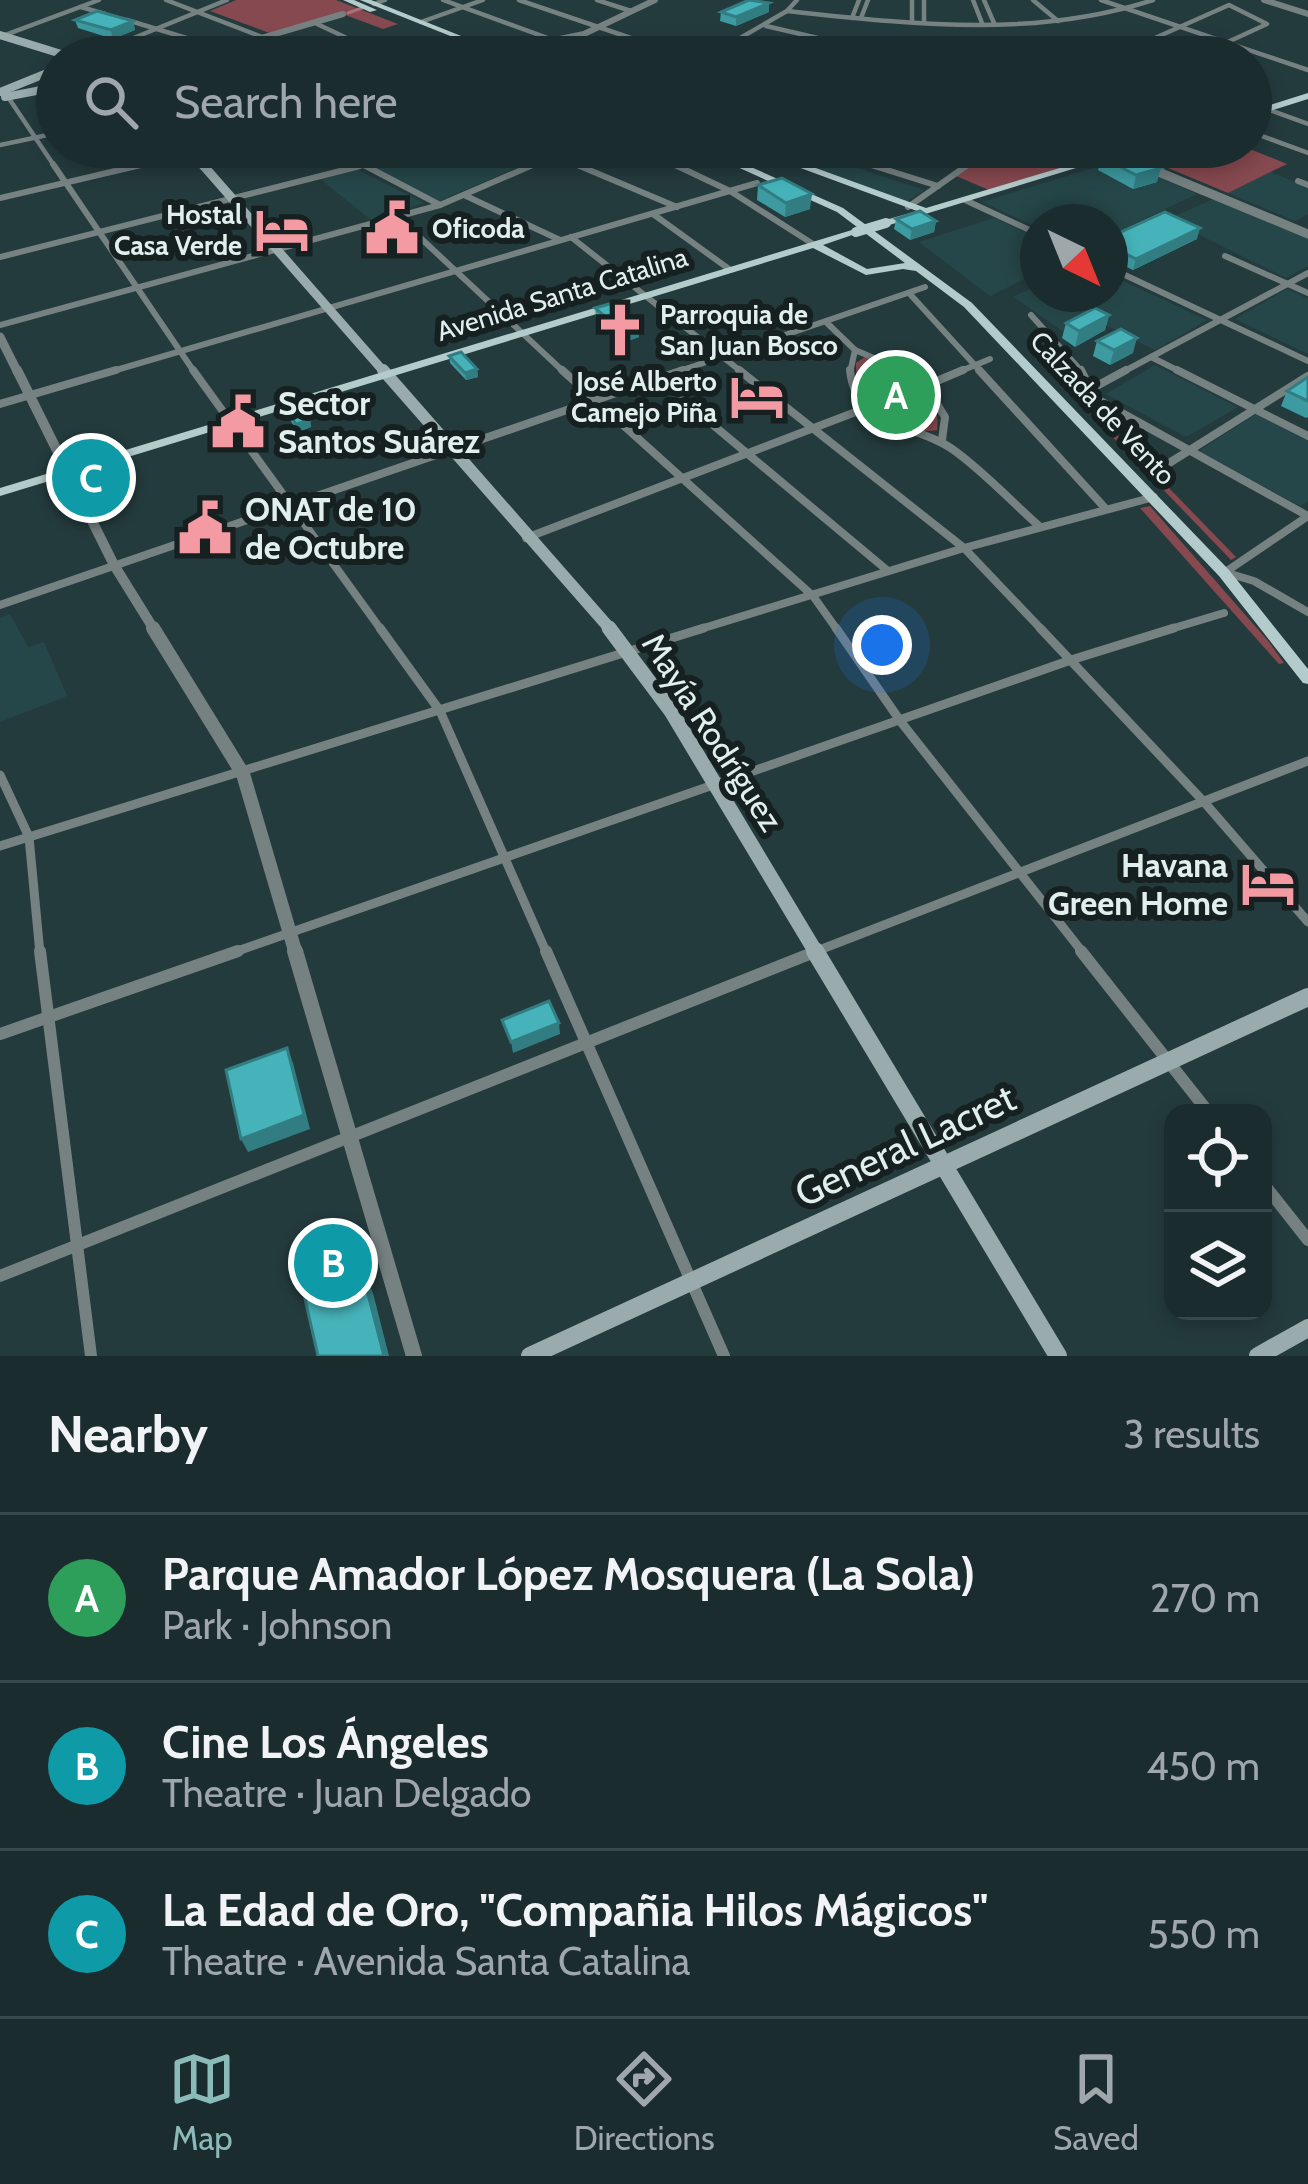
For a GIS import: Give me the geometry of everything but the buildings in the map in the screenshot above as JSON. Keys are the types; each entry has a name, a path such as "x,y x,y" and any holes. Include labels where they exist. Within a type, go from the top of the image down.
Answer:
{"main road":[{"path":"347,0 441,36"},
{"path":"369,2 450,36"},
{"path":"1,36 36,46"},
{"path":"3,96 36,80"},
{"path":"3,96 36,90"},
{"path":"1272,108 1308,97"},
{"name":"Mayía Rodríguez","path":"205,168 631,653 1058,1356"},
{"name":"Calzada de Vento","path":"747,168 820,199 891,244 999,333 1224,573 1308,679"},
{"path":"786,168 909,212"},
{"path":"801,168 909,212"},
{"name":"Avenida Santa Catalina","path":"0,492 886,223 909,212 1069,168"},
{"path":"813,244 857,269 924,269"},
{"path":"857,269 888,267 896,256 891,244"},
{"name":"General Lacret","path":"530,1356 1308,997"},
{"path":"1258,1356 1308,1328"}],"street":[{"path":"1,36 98,0"},
{"path":"166,0 268,36"},
{"path":"140,36 227,0"},
{"path":"369,2 386,0"},
{"path":"443,0 541,36"},
{"path":"421,22 483,0"},
{"path":"518,0 623,36"},
{"path":"597,0 632,11"},
{"path":"567,36 598,28 655,0"},
{"path":"748,36 797,0"},
{"path":"852,18 859,0"},
{"path":"861,19 868,0"},
{"path":"912,0 912,21"},
{"path":"924,0 924,22"},
{"path":"973,0 982,23"},
{"path":"984,0 994,23"},
{"path":"1033,0 1058,21"},
{"path":"1043,0 1067,21"},
{"path":"1101,0 1208,36"},
{"path":"788,10 861,19 994,23 1067,21 1130,10 1153,0"},
{"path":"1264,0 1308,14"},
{"path":"1158,36 1229,4 1267,24 1242,36"},
{"path":"81,7 177,36"},
{"path":"274,36 343,14"},
{"path":"315,23 347,36"},
{"path":"764,26 808,36"},
{"path":"1272,58 1308,70"},
{"path":"3,96 36,136"},
{"path":"1272,111 1308,124"},
{"path":"0,146 36,137"},
{"path":"1272,140 1308,153"},
{"path":"59,168 178,350 440,711 724,1356"},
{"path":"0,198 122,168"},
{"path":"0,257 352,168"},
{"path":"364,168 440,205"},
{"path":"0,325 440,205 525,168"},
{"path":"585,168 676,207"},
{"path":"682,168 730,191 813,244"},
{"path":"882,168 938,186"},
{"path":"909,212 963,168"},
{"path":"1149,168 1308,235"},
{"path":"1298,181 1308,185"},
{"path":"0,404 757,183"},
{"path":"464,194 560,240"},
{"path":"965,200 1020,226"},
{"path":"652,214 729,269"},
{"path":"398,217 680,480 813,596 901,722 1202,1104"},
{"path":"1297,230 1308,224"},
{"path":"571,237 964,548 1205,803 1308,922"},
{"path":"1225,256 1308,293"},
{"path":"1093,388 1308,273"},
{"path":"1128,277 1308,361"},
{"path":"0,605 925,287"},
{"path":"909,293 1105,508"},
{"path":"1031,315 1051,331 1102,403 1308,516 1224,573"},
{"path":"826,322 855,350 897,364 925,386 945,417 942,440"},
{"path":"0,337 114,565 243,774 414,1356"},
{"path":"855,350 850,381 869,408 896,427 942,440 1039,526"},
{"path":"1151,357 1308,436"},
{"path":"526,538 869,408 887,400 889,392 906,394 990,359"},
{"path":"1166,465 1308,376"},
{"path":"658,379 888,571"},
{"path":"0,846 964,548 1154,497"},
{"path":"1224,573 1254,580 1308,612"},
{"path":"0,1034 1071,661 1224,613"},
{"path":"0,1276 352,1139 584,1041 1308,761"},
{"path":"0,775 29,837 46,1018 91,1356"},
{"path":"1272,1194 1308,1240"}],"shaded area":[{"path":"236,0 336,0 398,24 383,29 340,13 272,34 210,11"},
{"path":"1272,158 1287,164 1228,193 1168,168 1272,168"},
{"path":"374,168 516,168 439,201"},
{"path":"812,168 857,168 924,190 906,202"},
{"path":"968,168 1060,168 989,190 956,176"},
{"path":"1093,168 1137,168 1197,194 1128,227 1128,204 1020,204 1020,220 982,202"},
{"path":"356,169 424,203 371,220 320,179"},
{"path":"1270,172 1308,187 1308,214 1295,221 1228,193"},
{"path":"1214,199 1308,239 1308,266 1286,278 1168,219"},
{"path":"994,218 1020,230 1020,281 990,296 919,242"},
{"path":"1128,283 1207,320 1155,350 1096,320 1067,334 1035,312 1128,312"},
{"path":"1287,289 1308,299 1308,354 1235,319"},
{"path":"1028,349 1045,349 1058,363 1070,365 1086,388 1083,394 1117,413 1104,421 1236,557 1231,560"},
{"path":"865,357 904,375 926,392 937,415 937,430 906,427 866,401 856,370 856,363"},
{"path":"1155,365 1238,407 1186,437 1106,394"},
{"path":"1256,414 1308,441 1308,501 1300,506 1199,451"},
{"path":"1150,506 1284,663 1279,664 1140,508"},
{"path":"10,614 28,647 44,642 67,696 0,722 0,618"}],"waterway":[{"path":"348,13 362,8"}],"place":[{"name":"Oficoda","path":"392,228"},
{"name":"Hostal Casa Verde","path":"282,230"},
{"name":"Parroquia de San Juan Bosco","path":"620,330"},
{"name":"Parque Amador López Mosquera (La Sola)","path":"896,395"},
{"name":"José Alberto Camejo Piña","path":"757,397"},
{"name":"Sector Santos Suárez","path":"238,422"},
{"name":"La Edad de Oro, \"Compañia Hilos Mágicos\"","path":"91,478"},
{"name":"ONAT de 10 de Octubre","path":"205,528"},
{"name":"Havana Green Home","path":"1268,884"},
{"name":"Cine Los Ángeles","path":"333,1263"}]}
